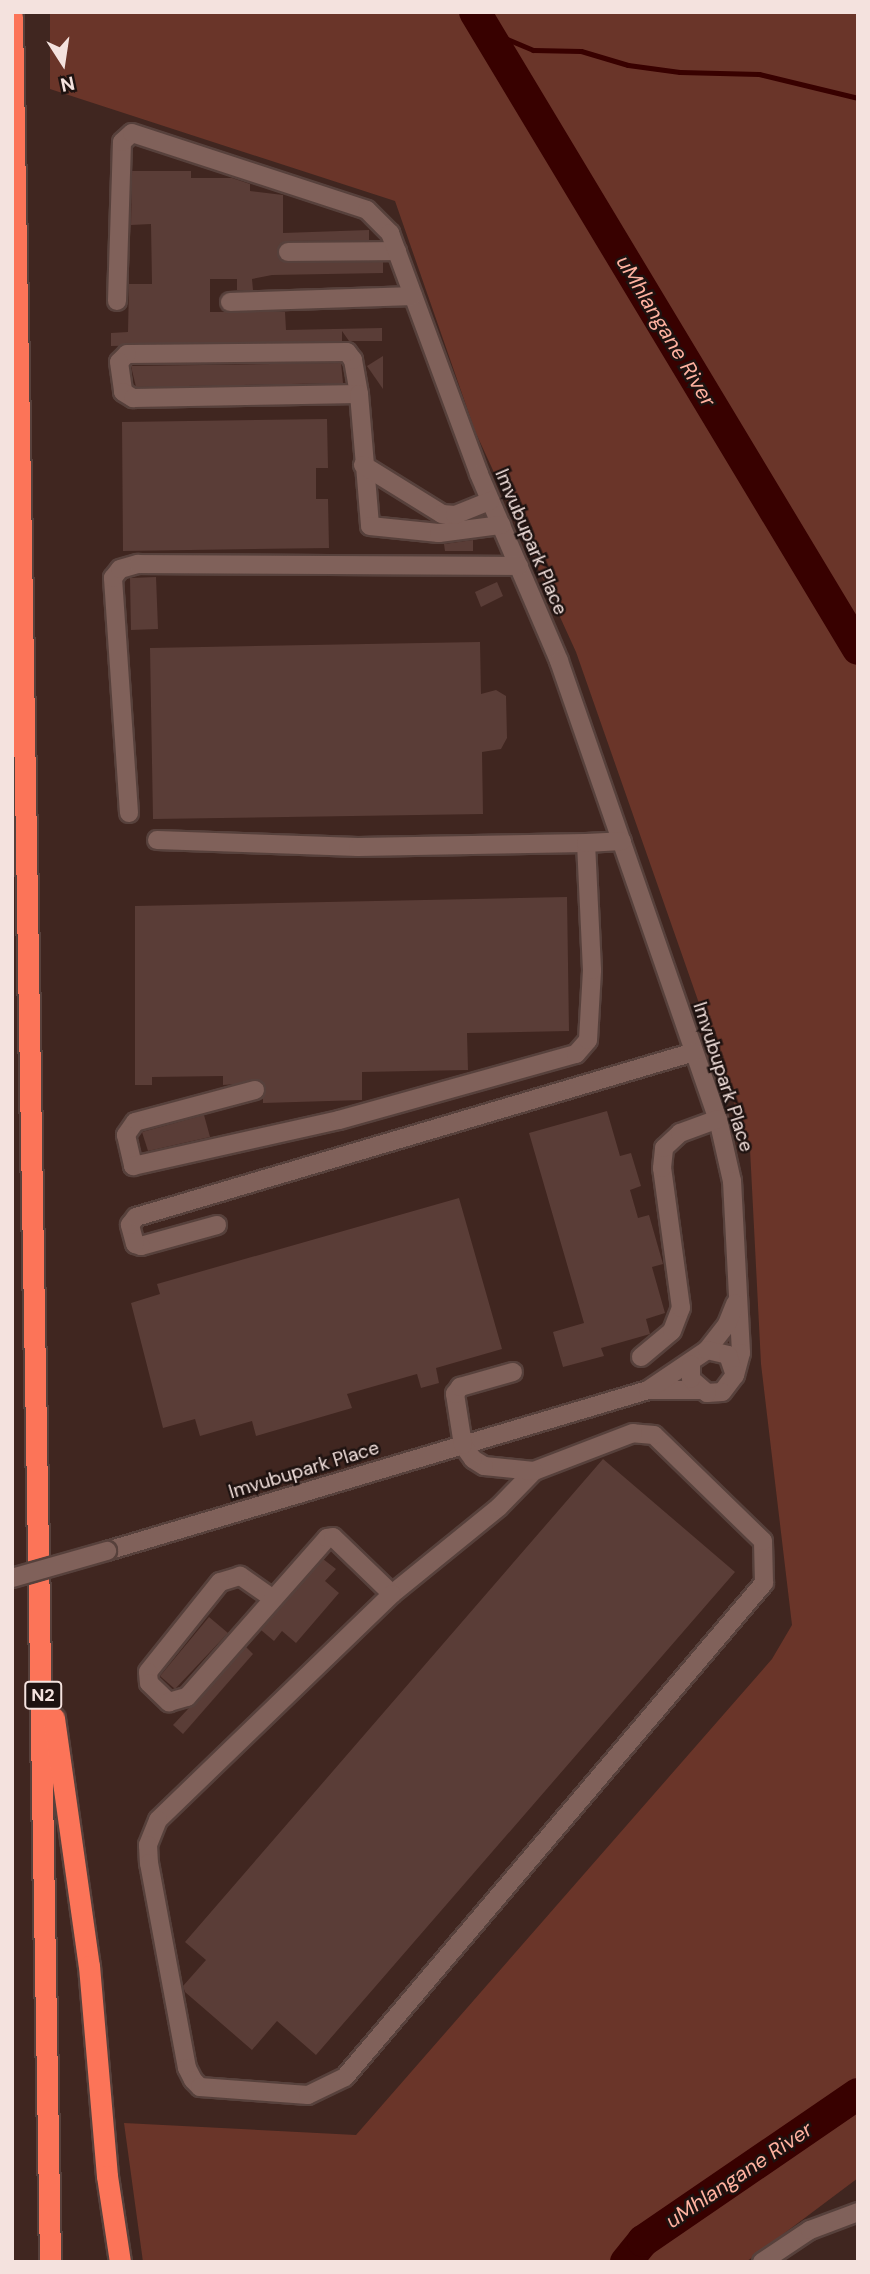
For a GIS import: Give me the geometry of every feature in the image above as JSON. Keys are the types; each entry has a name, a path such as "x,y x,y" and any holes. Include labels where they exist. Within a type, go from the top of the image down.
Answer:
{"highway":[{"name":"N2","path":"12,17 51,2262"},
{"path":"42,1629 89,1966 107,2176 120,2262"}],"lane":[{"name":"Imvubupark Place","path":"117,301 122,142 132,133 367,210 383,224 397,251 490,500 559,661 718,1119 732,1181 735,1304 741,1353 735,1375 722,1392 648,1390"},
{"path":"288,252 397,251"},
{"path":"230,302 413,296"},
{"path":"359,394 133,398 124,392 119,362 127,354 347,352 352,357 359,394 366,519 374,529 439,533 501,525"},
{"path":"363,465 442,514 455,515 490,500"},
{"path":"364,496 391,483"},
{"path":"130,813 113,578 120,569 138,564 519,566"},
{"path":"158,840 358,847 622,841"},
{"path":"255,1090 135,1122 126,1135 133,1166 339,1120 576,1054 588,1040 590,1012 586,843"},
{"path":"217,1225 141,1246 135,1244 130,1225 136,1217 694,1052"},
{"path":"641,1357 672,1331 681,1308 662,1168 664,1148 680,1133 718,1119"},
{"name":"Imvubupark Place","path":"12,1578 648,1390 691,1364 707,1350 727,1324 735,1304"},
{"path":"707,1350 728,1354 735,1375"},
{"path":"691,1364 691,1379 701,1390"},
{"path":"513,1372 457,1390 454,1398 463,1445 484,1465 534,1471"},
{"path":"633,1433 654,1435 763,1541 764,1583 345,2077 309,2095 200,2087 187,2068 149,1863 151,1832 158,1820 392,1594 499,1507 534,1471 633,1433"},
{"path":"272,1598 240,1576 220,1582 148,1672 149,1682 169,1702 187,1696 272,1598 330,1537 392,1594"},
{"path":"762,2262 810,2230 858,2212"}],"shaded area":[{"path":"50,12 858,12 858,2178 746,2262 143,2262 124,2123 356,2135 772,1659 792,1625 761,1364 750,1149 576,652 475,431 395,201 50,89"}],"building":[{"path":"132,171 191,171 191,178 232,178 250,184 250,191 283,195 283,233 369,230 369,240 287,241 277,253 288,263 383,262 383,273 272,275 252,279 253,290 237,290 237,279 210,279 210,312 285,312 286,330 382,328 382,341 349,341 342,331 342,341 111,346 111,333 128,332 129,284 152,284 151,224 131,225"},
{"path":"383,356 383,389 367,366"},
{"path":"341,363 343,383 136,387 131,366"},
{"path":"327,419 328,468 316,468 316,499 328,499 329,548 123,551 122,422"},
{"path":"473,540 473,551 445,551 444,544"},
{"path":"156,577 158,629 131,630 130,578"},
{"path":"497,582 503,596 481,607 475,592"},
{"path":"480,642 481,694 496,690 506,696 507,738 501,749 482,752 483,814 153,819 150,648"},
{"path":"567,897 569,1031 467,1033 468,1070 362,1072 362,1100 263,1103 263,1082 223,1085 223,1076 152,1077 152,1085 135,1085 135,906"},
{"path":"607,1111 620,1156 631,1153 641,1186 630,1190 638,1218 649,1215 663,1264 652,1267 665,1313 646,1319 650,1334 601,1348 604,1356 563,1367 553,1332 584,1323 529,1133"},
{"path":"204,1115 210,1137 148,1151 142,1132"},
{"path":"459,1198 502,1349 436,1368 439,1383 421,1388 417,1374 347,1394 352,1408 256,1436 252,1421 200,1436 195,1419 163,1428 131,1303 160,1294 157,1284"},
{"path":"603,1459 735,1572 316,2055 277,2021 252,2050 185,1992 183,1986 206,1960 185,1942"},
{"path":"323,1559 336,1569 325,1581 339,1593 296,1643 282,1631 274,1641 261,1630"},
{"path":"209,1617 228,1633 175,1689 160,1676"},
{"path":"246,1647 253,1654 183,1734 173,1725"}],"waterway":[{"name":"uMhlangane River","path":"475,12 858,649"},
{"path":"488,31 533,50 581,51 628,65 680,72 759,74 858,98"},
{"name":"uMhlangane River","path":"626,2262 643,2241 858,2094"}]}
